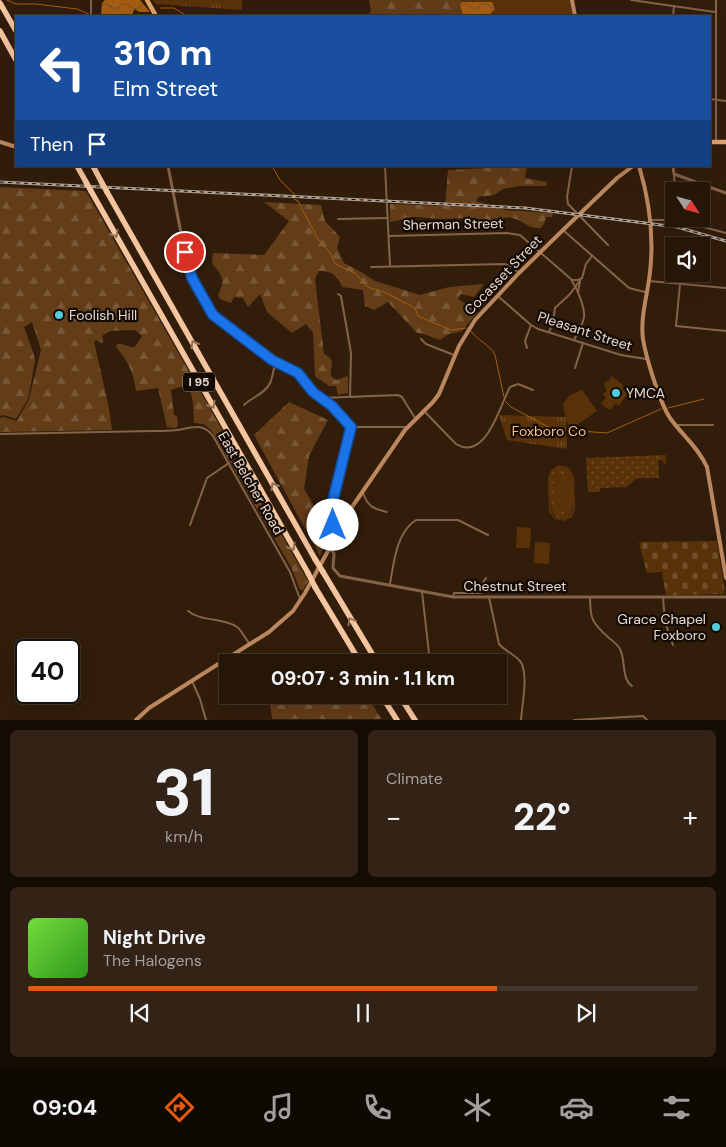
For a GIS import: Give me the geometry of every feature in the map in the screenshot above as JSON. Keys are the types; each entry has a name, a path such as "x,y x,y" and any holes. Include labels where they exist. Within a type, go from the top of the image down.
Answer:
{"highway":[{"path":"0,3 15,29"},
{"path":"0,31 15,58"},
{"name":"I 95","path":"77,167 355,654"},
{"name":"I 95","path":"94,167 323,572 372,654"},
{"path":"387,704 397,720"},
{"path":"404,704 415,720"}],"main road":[{"path":"147,0 155,15"},
{"path":"572,0 575,15"},
{"path":"0,142 15,147"},
{"path":"711,142 726,142"},
{"name":"Cocasset Street","path":"136,720 149,708 250,645 280,624 292,612 301,600 337,531 362,491 408,427 439,394 455,355 469,328 497,295 562,230 619,176 632,167"},
{"path":"639,167 650,220 652,245 642,330 644,347 663,404 676,425 699,452 706,467 724,558 726,578"}],"street":[{"path":"91,0 91,15"},
{"path":"631,0 716,12"},
{"path":"716,0 716,142"},
{"path":"673,15 674,6"},
{"path":"711,99 726,100"},
{"path":"168,167 187,264 203,300 213,315 222,324 276,363 298,373 313,392 334,408 351,427 408,427"},
{"path":"385,167 390,267"},
{"path":"572,167 568,204 608,245"},
{"path":"673,167 674,182"},
{"path":"674,174 726,193"},
{"path":"338,220 388,218"},
{"path":"650,220 665,219"},
{"path":"708,228 726,233"},
{"path":"562,230 631,290 647,292"},
{"name":"Sherman Street","path":"389,236 515,233 541,252 570,279 578,295"},
{"path":"550,332 554,308 570,294 583,276 586,264 592,256"},
{"path":"371,267 504,264 511,266 519,273"},
{"path":"570,279 580,280"},
{"path":"574,340 584,318 578,295 580,280"},
{"path":"649,281 726,288"},
{"path":"680,284 676,326 726,331"},
{"path":"338,294 341,296 351,353 350,398"},
{"name":"Pleasant Street","path":"497,295 531,325 626,356 648,359"},
{"path":"527,348 526,342 531,325"},
{"path":"421,339 426,344 455,355"},
{"path":"575,368 583,343"},
{"path":"244,404 268,387 276,363"},
{"path":"424,411 456,444 465,448 472,448 485,437 510,387 518,384 533,390"},
{"path":"322,398 400,395 415,419"},
{"path":"676,425 712,425"},
{"name":"East Belcher Road","path":"0,434 153,431 199,426 205,428 212,433 290,572 301,600"},
{"path":"337,531 333,525 332,505 351,427"},
{"path":"190,525 207,478 228,464"},
{"path":"362,491 371,507 387,512"},
{"path":"390,586 399,542 416,520 458,520 488,535"},
{"name":"Chestnut Street","path":"328,548 334,553 333,568 337,575 452,597 726,597"},
{"path":"452,597 454,593 481,593 480,586 486,578"},
{"path":"422,592 430,654"},
{"path":"590,597 591,619 596,627 619,648 626,680 632,686"},
{"path":"663,597 665,622 673,645"},
{"path":"489,598 499,644 519,660 524,670 521,720"},
{"path":"188,611 195,616 235,626 250,645"},
{"path":"192,681 206,720"},
{"path":"574,720 643,716 647,720"}],"green space":[{"path":"153,0 242,0 242,10 156,4"},
{"path":"369,0 461,0 461,15 368,15 371,10"},
{"path":"461,0 570,0 573,15 461,15"},
{"path":"527,167 525,178 547,182 546,186 520,186 503,189 494,195 478,197 476,201 505,210 553,213 552,217 546,217 541,228 531,227 519,220 509,218 504,218 501,222 468,218 415,217 390,222 390,204 445,206 448,170"},
{"path":"0,187 86,191 228,440 224,442 234,460 238,459 308,581 303,590 300,590 291,567 211,430 204,424 194,423 192,398 186,385 171,390 174,415 177,416 178,425 176,428 167,427 158,388 136,391 130,368 116,347 119,344 135,347 142,336 135,330 110,331 102,336 103,342 101,343 96,340 94,342 112,430 0,432 0,418 3,417 17,421 29,399 41,350 32,322 24,327 35,361 28,399 16,419 4,415 0,416"},
{"path":"264,202 321,205 325,221 340,237 337,248 344,263 375,281 420,295 449,287 484,284 474,297 461,294 458,299 478,312 462,331 449,334 440,340 417,333 388,302 374,310 365,306 363,290 342,287 334,275 319,271 315,279 324,354 332,361 331,376 336,380 348,376 348,393 338,395 336,386 329,386 315,376 313,332 306,324 292,333 267,312 260,294 248,307 243,298 234,297 231,303 220,299 218,295 222,285 222,278 212,263 213,253 264,255 289,221"},
{"name":"YMCA","path":"612,376 623,385 622,389 628,393 619,406 616,403 610,410 601,403 606,398 603,394 607,391 604,384"},
{"path":"582,390 597,411 571,429 566,420 563,404 570,395"},
{"path":"289,402 328,420 309,456 304,489 329,531 320,556 254,435"},
{"name":"Foxboro Co","path":"499,415 566,417 567,449 507,440"},
{"path":"666,455 666,465 662,460 658,460 659,478 637,478 626,487 601,488 599,492 588,492 586,458"},
{"path":"559,465 569,468 574,477 575,509 572,517 564,521 555,519 549,512 548,478 551,470","holes":["560,467 569,471 572,482 573,506 567,518 559,519 554,516 551,510 551,474"]},
{"path":"560,467 569,471 573,492 572,509 569,516 564,519 555,516 550,498 551,474"},
{"path":"570,474 570,510 554,511 553,475"},
{"path":"517,527 531,528 530,548 516,548"},
{"path":"717,541 725,593 666,595 662,572 647,573 639,542"},
{"path":"535,542 550,543 549,564 534,563"},
{"path":"270,704 372,704 382,719 272,719"}],"water":[{"path":"105,0 140,0 150,12 139,12 135,9 133,15 101,15 102,3"},
{"path":"462,2 492,2 495,9 490,14 463,15 460,4"}],"waterway":[{"path":"7,0 16,4 36,4 77,9 91,15"},
{"path":"161,8 174,8 185,15"},
{"path":"273,167 280,180 295,195"},
{"path":"294,199 298,201 318,239 331,254 335,264 355,273 368,287 386,293 415,308 418,316 451,330 466,328"},
{"path":"471,331 495,355 504,397"},
{"path":"668,408 704,399"},
{"path":"506,402 511,407 552,429 607,433 661,409"}],"railway":[{"path":"0,182 525,208 677,227 726,241"}],"place":[{"name":"Foolish Hill","path":"59,315"},
{"name":"YMCA","path":"616,393"},
{"name":"Grace Chapel Foxboro","path":"716,627"}],"route":[{"path":"185,252 192,278 213,315 222,324 272,360 298,373 313,392 332,406 351,427 332,505 333,525"}]}
